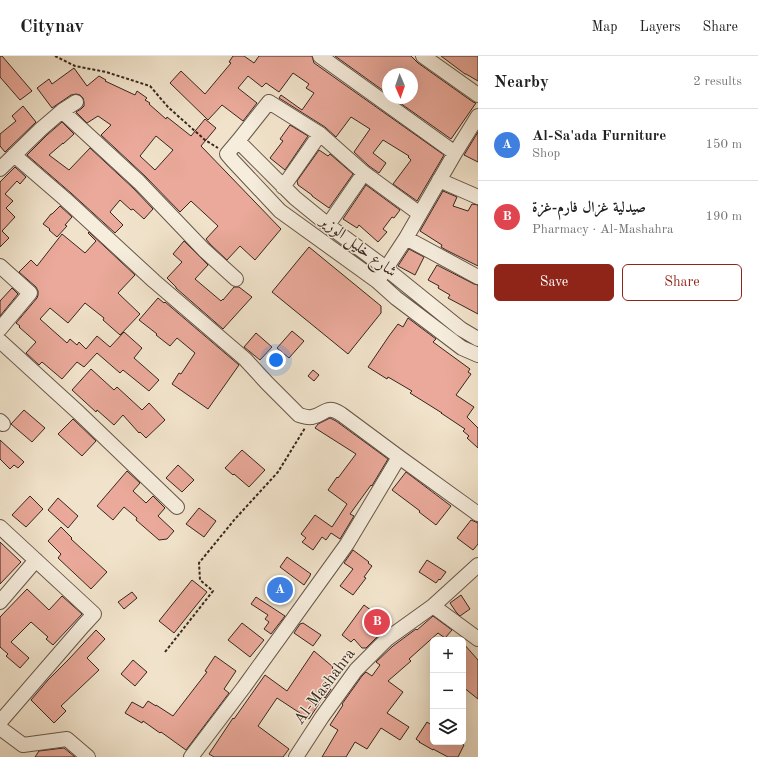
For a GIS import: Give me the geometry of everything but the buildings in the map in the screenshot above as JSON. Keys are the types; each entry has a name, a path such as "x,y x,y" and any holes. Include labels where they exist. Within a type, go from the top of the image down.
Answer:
{"street":[{"path":"320,56 455,153"},
{"path":"423,56 478,95"},
{"path":"0,169 41,129 62,111 76,102"},
{"path":"227,154 269,102 320,134 364,173 420,214"},
{"path":"62,111 139,182 204,250 236,278"},
{"path":"377,281 406,238 455,153 473,134 478,116"},
{"path":"283,187 320,134"},
{"name":"شارع خليل الوزير","path":"238,141 295,198 461,329 478,339"},
{"name":"شارع خليل الوزير","path":"227,154 280,211 377,281 396,298 462,348 478,355"},
{"path":"14,155 64,198 154,281 245,359 299,414 306,417 312,417 326,410 334,409 478,514"},
{"path":"328,225 364,173"},
{"path":"440,180 478,197"},
{"path":"406,238 478,277"},
{"path":"0,266 30,293 0,329"},
{"path":"0,341 79,413 177,507"},
{"path":"191,757 348,544 398,457"},
{"path":"0,527 94,614 0,722"},
{"path":"0,602 36,560"},
{"name":"Al-Mashahra","path":"296,757 356,670 387,639 433,606 478,565"},
{"path":"433,606 478,639"},
{"path":"0,728 23,745 67,739 88,757"}],"path":[{"path":"55,56 75,66 106,72 150,86 168,106 205,140 227,154"},
{"path":"165,652 213,591 200,580 199,562 234,519 278,472 312,417"}],"place":[{"name":"Al-Sa'ada Furniture","path":"280,590"},
{"name":"صيدلية غزال فارم-غزة","path":"377,622"}]}
